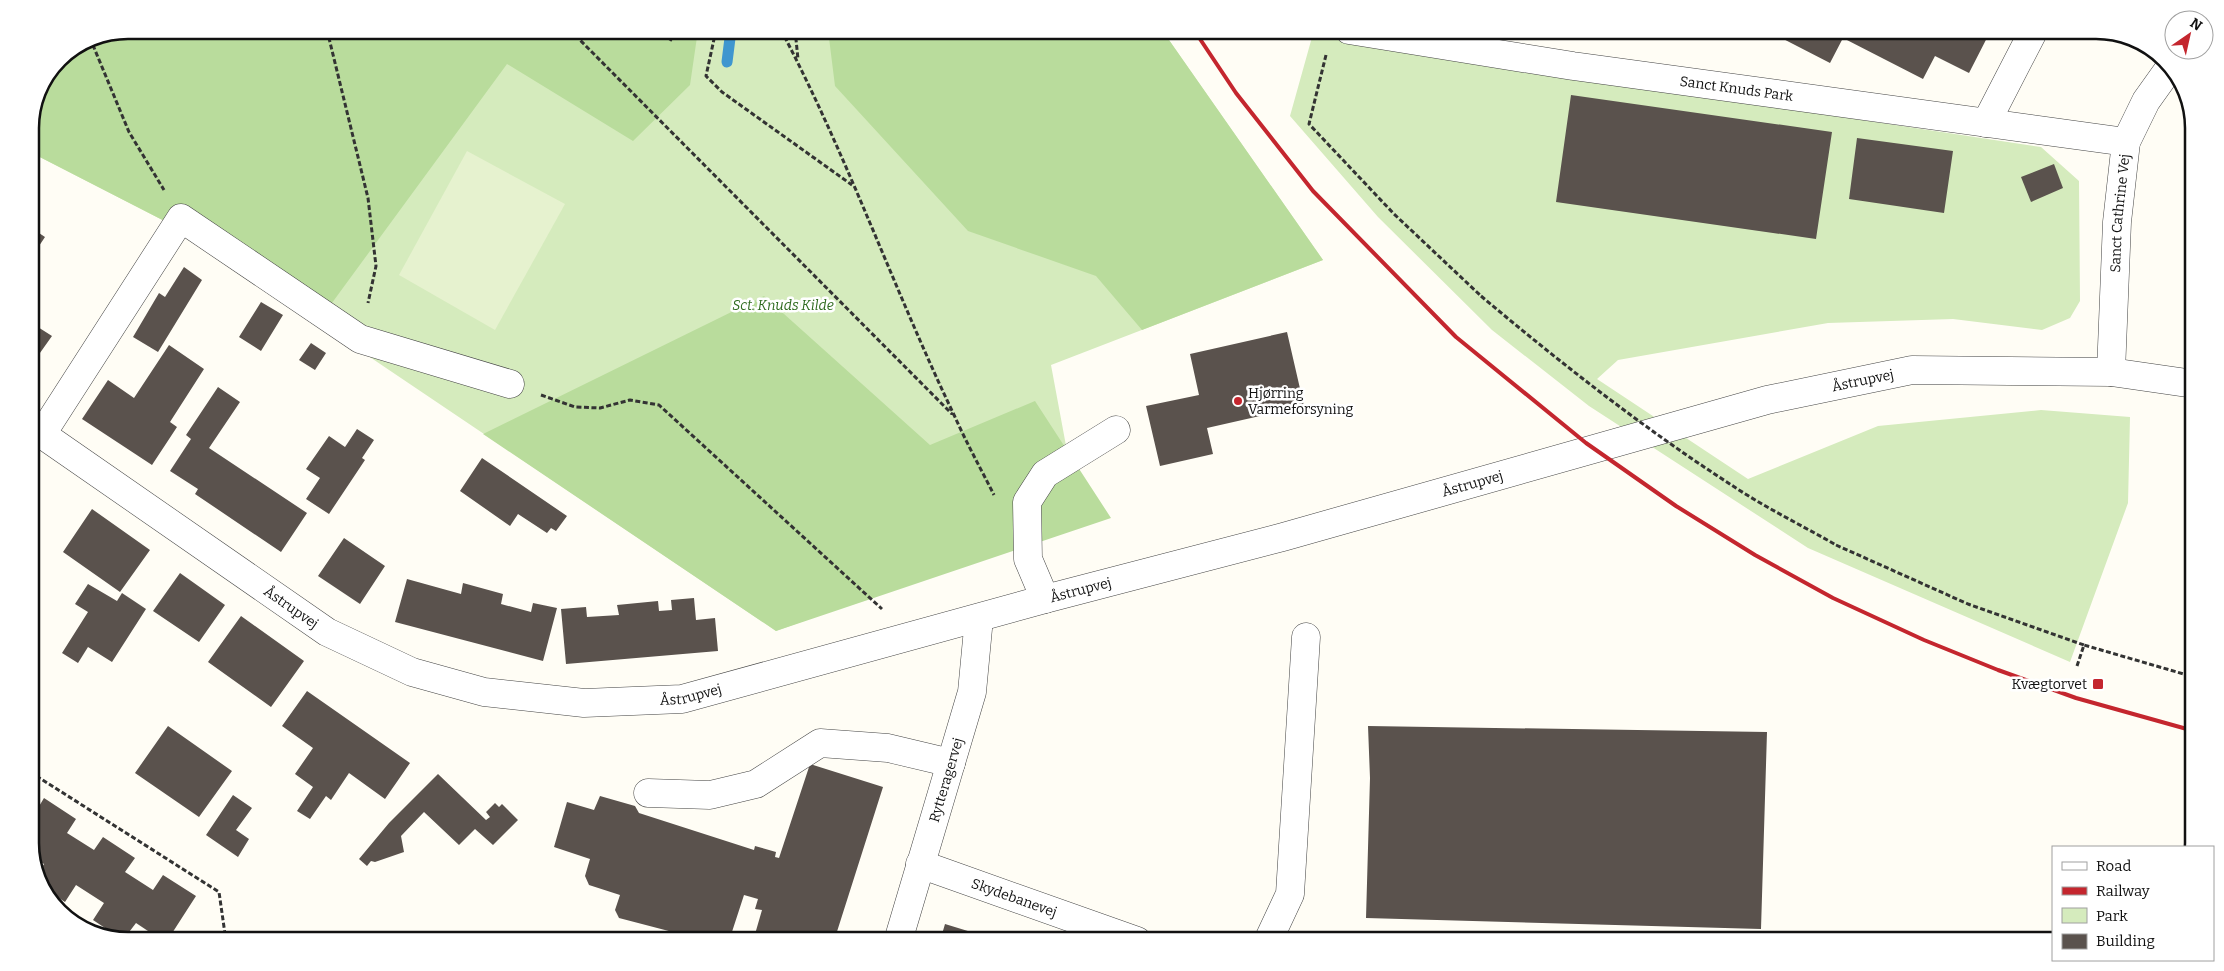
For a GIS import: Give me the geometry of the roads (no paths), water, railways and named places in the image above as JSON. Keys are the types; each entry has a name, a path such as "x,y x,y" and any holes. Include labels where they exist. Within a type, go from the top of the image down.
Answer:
{"street":[{"name":"Sanct Knuds Park","path":"1405,39 1573,66 2126,142"},
{"path":"1986,123 2029,39"},
{"name":"Sanct Cathrine Vej","path":"2111,372 2117,222 2126,142 2146,101 2166,73"},
{"path":"39,426 181,218 360,339 510,384"},
{"name":"Åstrupvej","path":"39,432 327,632 412,672 484,692 584,703 682,699 1046,599 1283,537 1767,400 1912,370 2111,372 2185,383"},
{"path":"1046,599 1028,559 1027,502 1045,474 1116,430"},
{"name":"Rytteragervej","path":"901,932 972,692 979,618"},
{"path":"1272,932 1290,894 1306,637"},
{"path":"648,793 710,795 756,784 820,743 888,748 951,763"},
{"name":"Skydebanevej","path":"920,864 1111,932"}],"waterway":[{"path":"727,62 730,39"}],"railway":[{"path":"1200,39 1236,93 1313,191 1456,337 1586,443 1676,506 1755,555 1833,598 1924,640 1998,670 2076,698 2185,728"}],"place":[{"name":"Hjørring Varmeforsyning","path":"1238,401"},
{"name":"Kvægtorvet","path":"2098,684"}],"park label":[{"name":"Sct. Knuds Kilde","path":"783,305"}]}
